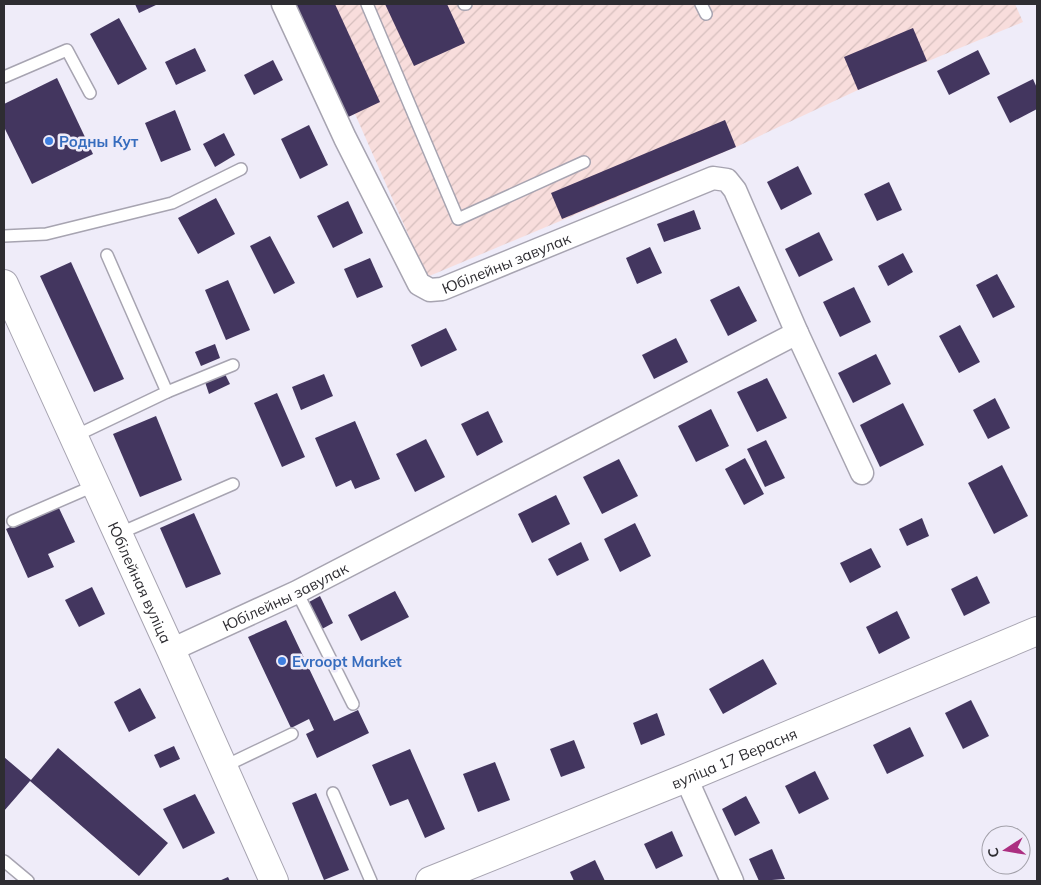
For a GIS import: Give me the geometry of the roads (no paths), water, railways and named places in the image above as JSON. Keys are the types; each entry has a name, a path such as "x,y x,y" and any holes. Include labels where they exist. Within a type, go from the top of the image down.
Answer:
{"street":[{"name":"Юбілейны завулак","path":"283,4 345,138 419,284 430,290 442,289 713,178 727,180 735,190 797,333 862,473"},
{"name":"Юбілейная вуліца","path":"4,284 274,881"},
{"name":"Юбілейны завулак","path":"171,650 297,592 797,333"},
{"name":"вуліца 17 Верасня","path":"430,881 686,778 1037,631"},
{"path":"686,778 732,881"}],"lane":[{"path":"366,4 458,219 584,162"},
{"path":"4,77 67,50 90,94"},
{"path":"4,236 46,234 172,202 241,169"},
{"path":"106,255 167,392"},
{"path":"74,437 167,392 233,364"},
{"path":"118,534 233,484"},
{"path":"13,520 96,485"},
{"path":"297,592 353,704"},
{"path":"223,767 292,734"},
{"path":"333,793 371,881"},
{"path":"4,861 28,881"}],"place":[{"name":"Родны Кут","path":"49,141"},
{"name":"Evroopt Market","path":"282,661"}]}
